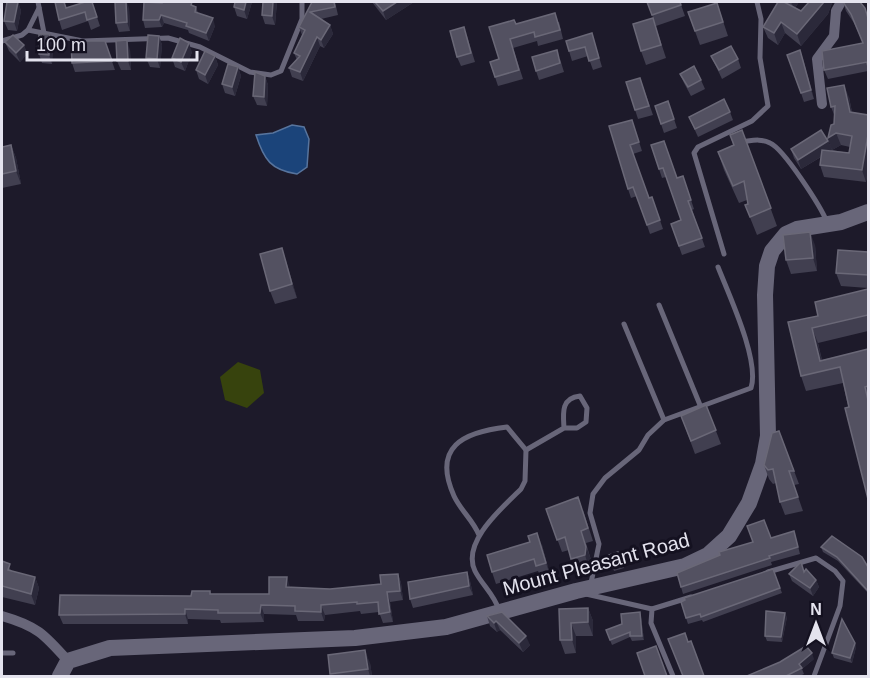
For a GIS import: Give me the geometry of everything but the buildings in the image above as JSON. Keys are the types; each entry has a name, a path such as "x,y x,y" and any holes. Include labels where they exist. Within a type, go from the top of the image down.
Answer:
{"street":[{"path":"822,104 817,59 834,36 836,11 841,2"},
{"name":"Mount Pleasant Road","path":"68,661 110,648 389,635 446,627 582,589 685,566 708,555 729,536 757,485 768,436 765,295 769,259 777,242 786,234 841,222 868,212"},
{"path":"2,616 29,624 44,634 68,661 60,676"}],"lane":[{"path":"38,2 44,33"},
{"path":"27,30 83,41 168,38 200,47 250,72 272,75 281,71 302,19 302,2"},
{"path":"724,254 694,153 698,147 752,121 768,106 760,58 761,19 756,2"},
{"path":"2,40 22,35 39,8"},
{"path":"747,141 761,140 775,146 821,206 828,224"},
{"path":"697,595 652,609 582,589 599,544 590,513 593,494 605,478 639,450 648,435 664,420 751,388 753,381 748,344 718,267"},
{"path":"659,305 700,405"},
{"path":"624,324 664,420"},
{"path":"526,450 564,428 577,428 586,422 587,408 579,396 570,398 566,402 563,409 564,428"},
{"path":"478,535 521,489 525,481 526,450 507,427 464,438 453,445 448,453 448,477 454,496 475,524 478,535 473,563 475,572 496,602 499,612"},
{"path":"764,573 816,558 835,571 843,581 840,606 814,676"},
{"path":"652,609 651,623 673,676"},
{"path":"2,653 14,653"}],"green space":[{"path":"238,362 260,370 264,393 247,408 225,400 220,377"}],"water":[{"path":"292,125 304,127 309,139 307,167 297,174 281,170 270,162 262,151 256,135 273,133"}]}
